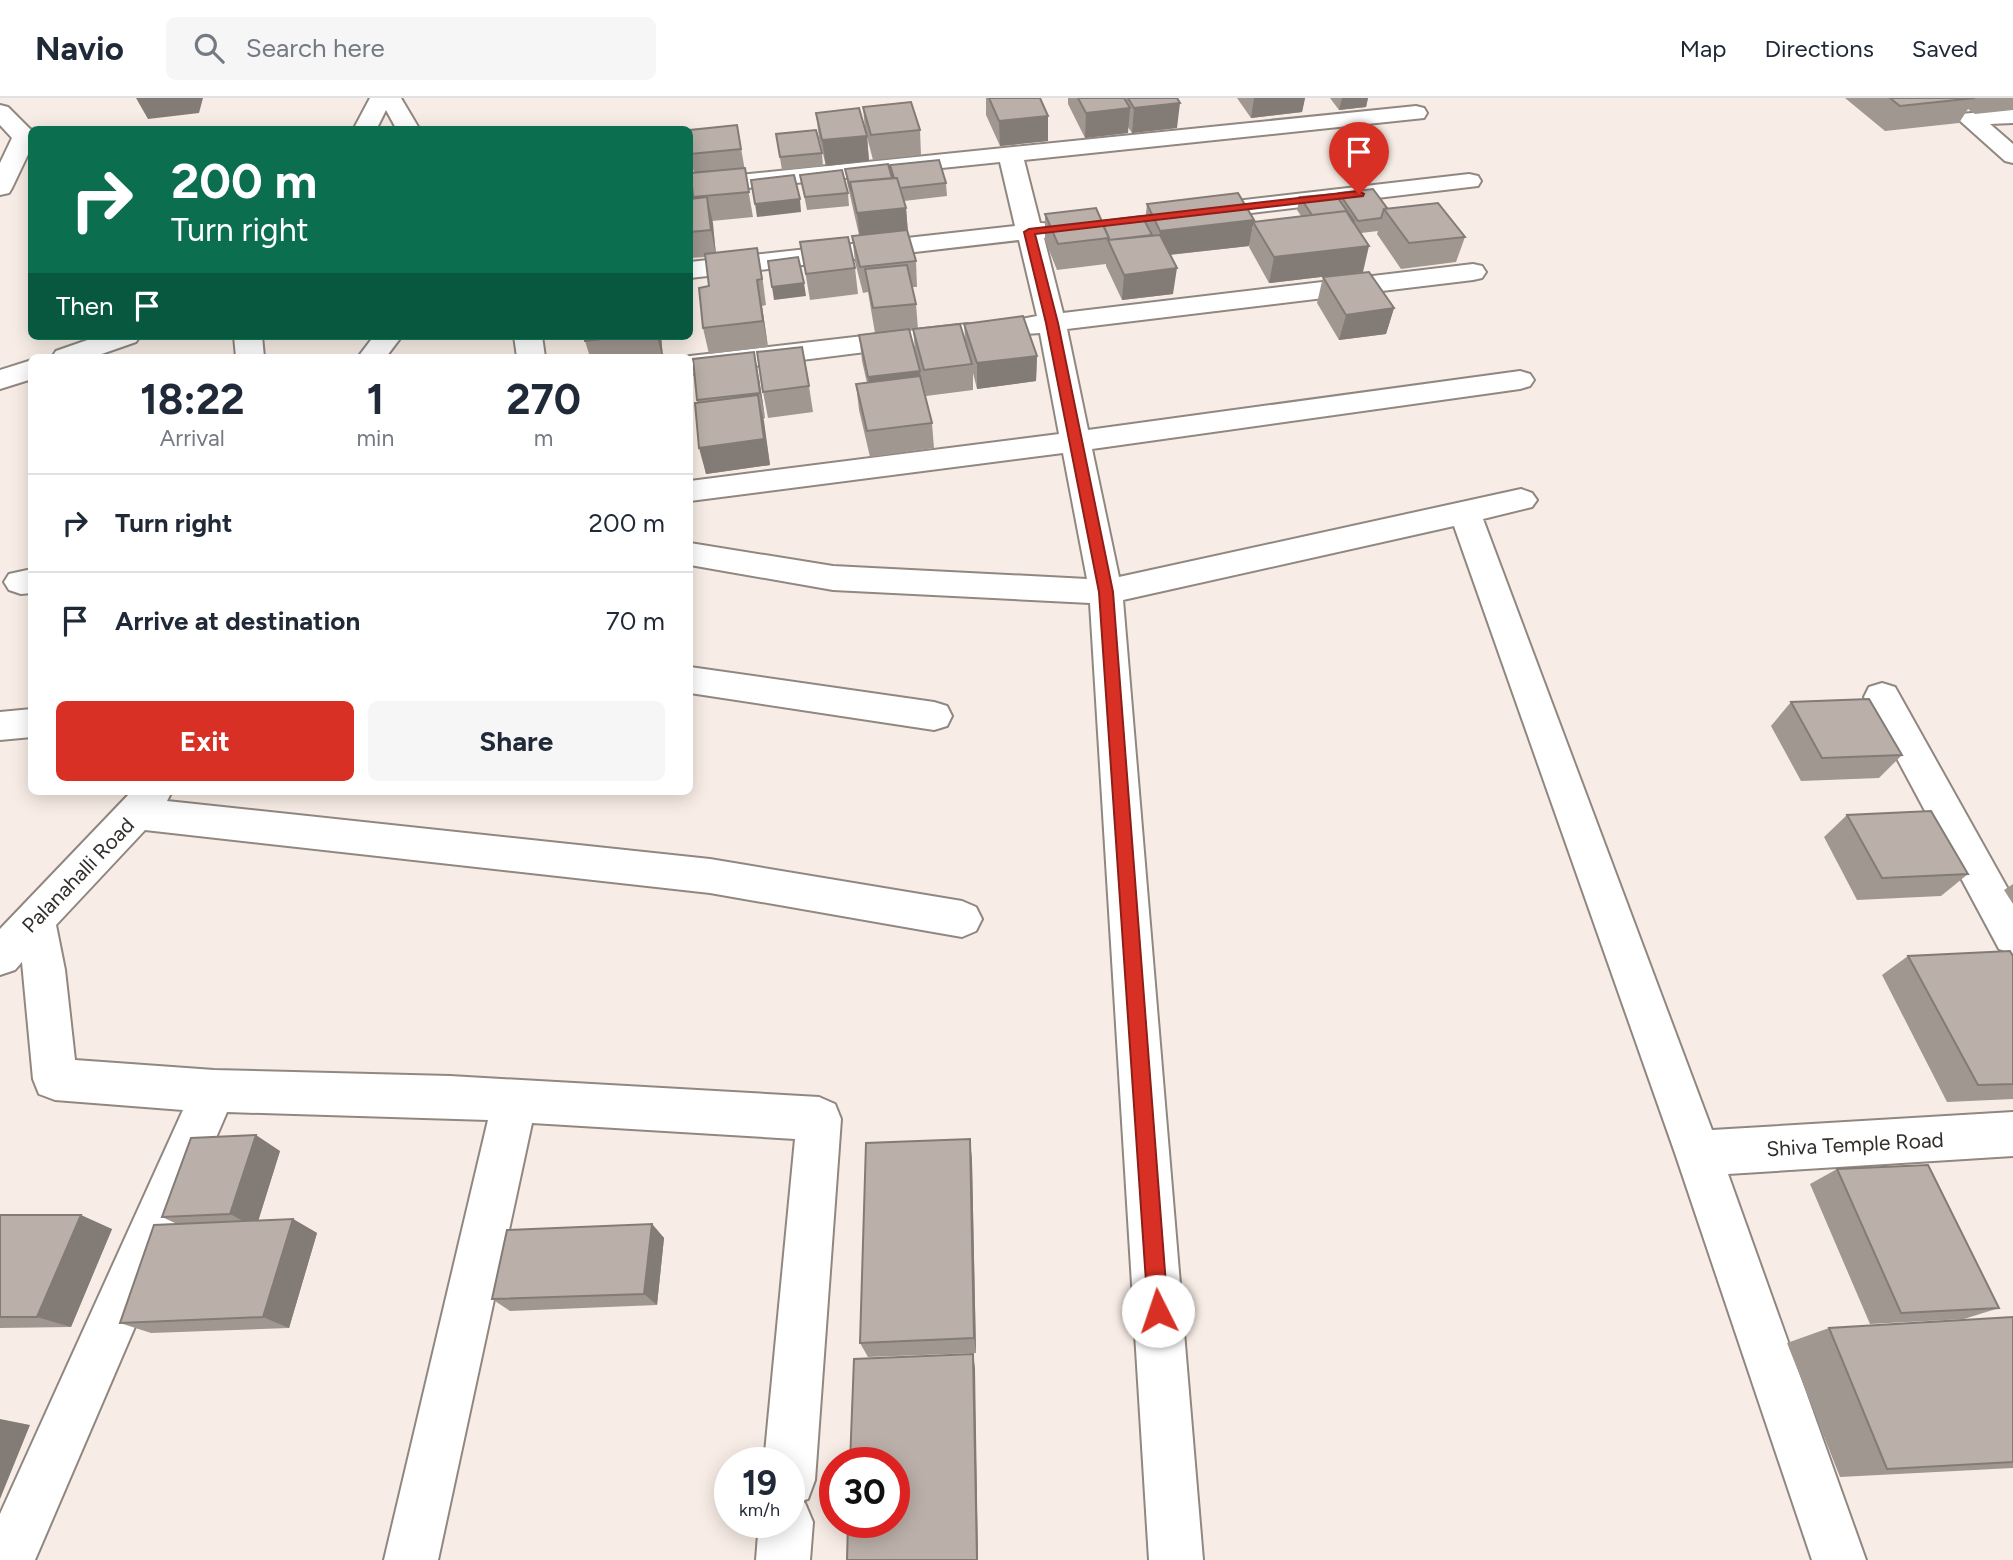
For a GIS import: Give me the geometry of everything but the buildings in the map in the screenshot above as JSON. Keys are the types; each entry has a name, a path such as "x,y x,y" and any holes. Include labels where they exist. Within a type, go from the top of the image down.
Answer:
{"street":[{"path":"366,126 381,98"},
{"path":"390,98 407,126"},
{"path":"0,112 28,137 0,188"},
{"path":"2013,116 1961,112 2013,156"},
{"path":"693,187 1416,113"},
{"path":"1010,153 1052,323 1106,592 1176,1560"},
{"path":"1167,216 1469,181"},
{"path":"693,270 1071,227"},
{"path":"693,365 1473,272"},
{"path":"75,354 115,340"},
{"path":"374,354 385,340"},
{"path":"0,380 28,370"},
{"path":"693,491 1074,442 1520,380"},
{"path":"693,555 833,578 1106,592 1521,500"},
{"path":"1465,512 1698,1153 1839,1560"},
{"path":"693,680 933,716"},
{"path":"1882,697 2013,936"},
{"path":"0,726 28,723"},
{"path":"145,802 710,876 962,919"},
{"name":"Palanahalli Road","path":"0,957 145,802"},
{"path":"35,920 44,970 55,1079 214,1091 450,1097 513,1103 819,1119 792,1447"},
{"path":"7,1560 214,1091"},
{"path":"411,1560 513,1103"},
{"name":"Shiva Temple Road","path":"1698,1153 2013,1134"},
{"path":"783,1560 785,1538"}],"route":[{"path":"1158,1311 1106,592 1052,323 1029,232 1359,194"}]}
